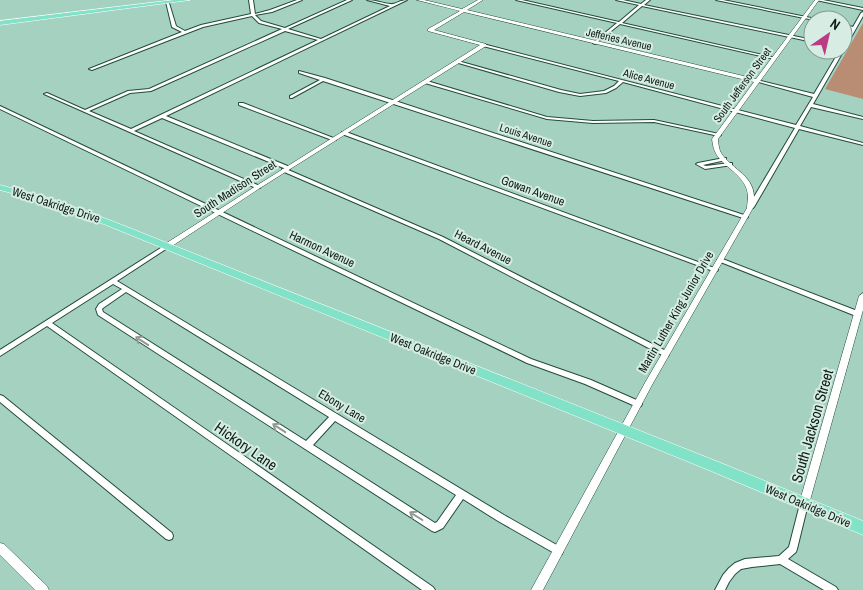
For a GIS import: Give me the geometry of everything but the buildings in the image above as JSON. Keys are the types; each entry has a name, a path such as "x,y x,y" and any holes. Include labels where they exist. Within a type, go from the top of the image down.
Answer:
{"main road":[{"path":"0,23 187,0"},
{"name":"West Oakridge Drive","path":"0,187 65,206 167,246 863,528"}],"street":[{"path":"251,0 252,14 260,22 320,40"},
{"path":"91,70 184,32 220,21 277,10 300,0"},
{"path":"86,111 129,92 150,90 350,0"},
{"path":"369,0 392,6"},
{"path":"131,131 405,0"},
{"name":"Jefferies Avenue","path":"419,0 815,96"},
{"path":"462,11 481,0"},
{"path":"518,0 774,58"},
{"path":"618,0 803,39"},
{"path":"595,43 648,0"},
{"path":"718,0 803,17"},
{"path":"818,0 863,8"},
{"name":"South Jefferson Street","path":"810,10 818,0"},
{"path":"167,2 174,27 184,32"},
{"name":"Alice Avenue","path":"462,11 430,30 863,144"},
{"name":"Martin Luther King Junior Drive","path":"854,28 863,13"},
{"name":"South Jefferson Street","path":"724,159 715,146 716,139 803,18"},
{"name":"South Madison Street","path":"0,353 286,169 484,45"},
{"name":"Martin Luther King Junior Drive","path":"537,590 666,354 836,60"},
{"path":"457,62 580,95 605,92 622,81"},
{"name":"Louis Avenue","path":"300,72 745,217"},
{"path":"291,97 324,80"},
{"path":"426,82 547,118 577,122 659,122 719,135"},
{"path":"46,94 258,187"},
{"path":"241,104 334,139"},
{"path":"810,105 863,118"},
{"name":"Harmon Avenue","path":"0,107 529,361 588,382 638,404"},
{"name":"Heard Avenue","path":"162,116 440,238 666,354"},
{"name":"Gowan Avenue","path":"344,133 715,270"},
{"path":"730,164 705,168 698,164 724,159 730,164 750,187 752,194 750,208"},
{"path":"720,260 858,314"},
{"name":"Ebony Lane","path":"113,281 559,551"},
{"path":"125,290 101,306 99,309 100,313 435,528 446,519 462,494"},
{"name":"South Jackson Street","path":"781,560 793,549 863,296"},
{"name":"Hickory Lane","path":"47,323 430,590"},
{"path":"0,398 169,536"},
{"path":"307,446 335,416"},
{"path":"0,548 44,590"},
{"path":"720,590 728,573 738,566 755,560 769,562 781,560 833,590"}],"shaded area":[{"path":"863,23 863,99 825,89 842,60 853,60 853,40"}]}
